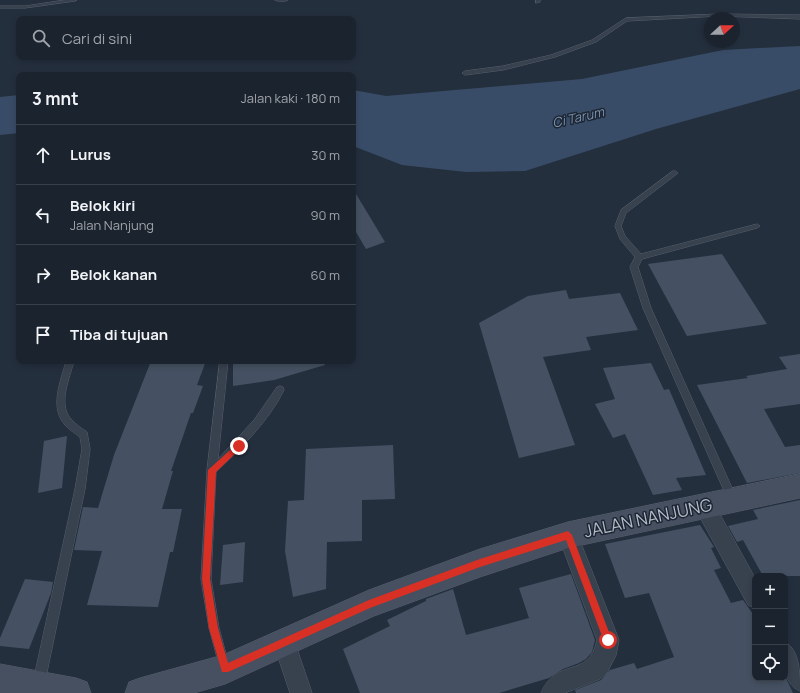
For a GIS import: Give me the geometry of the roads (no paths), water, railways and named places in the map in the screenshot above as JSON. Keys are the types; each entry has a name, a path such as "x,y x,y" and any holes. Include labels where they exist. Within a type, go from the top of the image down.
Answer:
{"main road":[{"name":"JALAN NANJUNG","path":"140,693 225,669 369,604 480,563 568,535 704,505 800,486"},
{"path":"0,679 76,693"}],"street":[{"path":"704,505 752,593"},
{"path":"552,693 560,683 593,672 601,664 607,652 608,640 568,535"},
{"path":"284,642 301,693"},
{"path":"788,658 800,680"}],"lane":[{"path":"0,7 25,7 75,0"},
{"path":"277,0 286,0"},
{"path":"465,73 503,68 553,56 594,41 626,20 719,15 800,17"},
{"path":"639,257 630,249 620,232 618,226 622,212 675,173"},
{"path":"732,500 647,308 634,267 639,257 757,226"},
{"path":"38,686 80,489 86,448 84,435 68,422 63,415 60,406 69,364"},
{"path":"224,364 212,470 206,579 214,628 225,669"},
{"path":"212,470 239,446 267,411 280,390"}],"water":[{"name":"Ci Tarum","path":"800,46 800,89 656,129 525,171 466,172 402,165 356,147 356,91 386,96 582,79 723,50"},
{"path":"16,95 16,133 0,135 0,97"}]}
